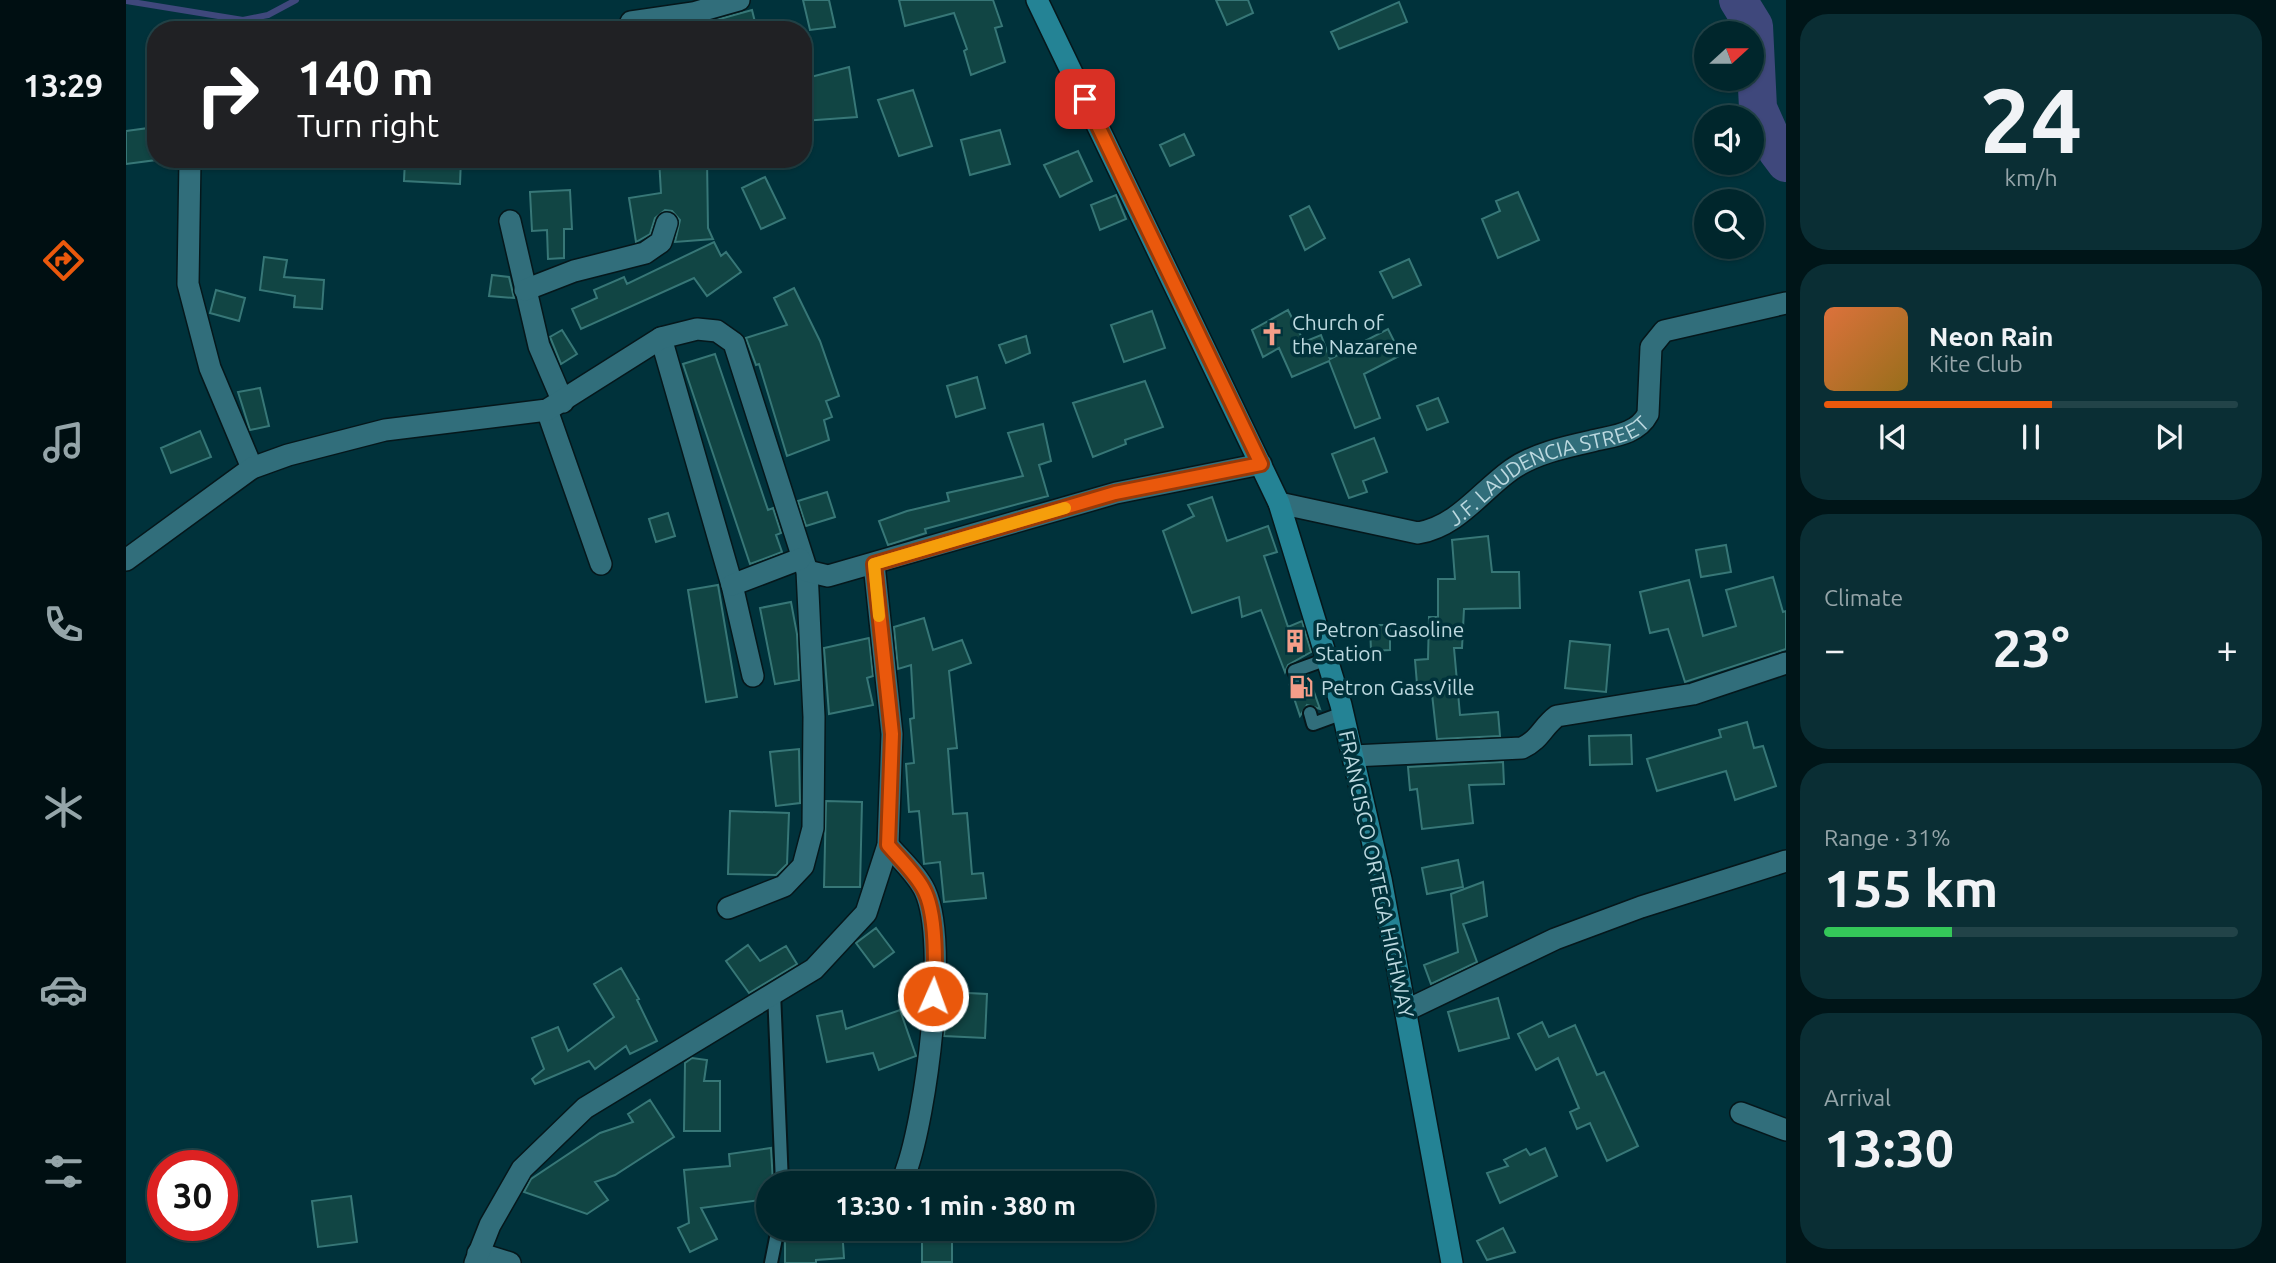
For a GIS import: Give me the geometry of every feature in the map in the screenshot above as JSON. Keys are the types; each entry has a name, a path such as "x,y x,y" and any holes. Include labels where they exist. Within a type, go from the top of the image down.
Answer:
{"main road":[{"name":"FRANCISCO ORTEGA HIGHWAY","path":"1037,0 1279,503 1343,713 1353,756 1407,1010 1452,1263"}],"street":[{"path":"635,21 692,6 740,0"},
{"path":"190,168 188,284 209,368 252,468"},
{"path":"510,220 539,346 601,564"},
{"path":"526,290 574,271 645,253 661,242 667,223"},
{"name":"J.F. LAUDENCIA STREET","path":"1279,503 1418,533 1433,531 1455,517 1512,468 1559,449 1625,433 1643,422 1648,414 1651,347 1664,331 1786,303"},
{"path":"126,560 252,468 288,455 385,430 555,406 661,338 697,329 717,331 734,343 804,565 814,717 813,828 803,866 785,886 728,908"},
{"path":"661,338 733,584 753,676"},
{"path":"733,584 804,565 828,576 1115,493 1261,464"},
{"path":"510,1263 474,1260 522,1169 585,1108 814,969 866,913 888,845 892,734 874,564"},
{"path":"1353,756 1522,748 1539,739 1548,723 1557,716 1693,694 1786,663"},
{"path":"888,845 924,890 930,905 936,972 922,1117 906,1171"},
{"path":"1407,1010 1555,939 1641,907 1786,861"},
{"path":"1741,1113 1786,1130"}],"lane":[{"path":"1299,683 1294,671 1327,659"},
{"path":"1310,713 1314,724 1343,713"},
{"path":"774,992 781,1171"},
{"path":"771,1263 775,1241"}],"building":[{"path":"803,0 829,0 835,27 812,30 812,21 808,21"},
{"path":"899,0 993,0 1002,26 995,28 1005,62 971,75 964,51 967,49 954,13 905,26"},
{"path":"1216,0 1248,0 1253,13 1227,25"},
{"path":"1399,2 1407,22 1339,49 1331,32"},
{"path":"752,10 755,21 712,21"},
{"path":"849,67 857,117 812,120 812,77"},
{"path":"913,90 932,146 899,156 878,100"},
{"path":"147,128 147,161 126,164 126,131"},
{"path":"1000,130 1010,164 970,175 961,140"},
{"path":"1184,134 1194,155 1170,166 1160,145"},
{"path":"1078,151 1092,181 1060,197 1044,165"},
{"path":"405,168 461,168 460,184 404,181"},
{"path":"660,168 707,168 708,228 713,239 675,242 680,220 672,211 665,210 655,218 650,234 636,242 629,198 661,193"},
{"path":"765,177 785,218 761,229 742,188"},
{"path":"570,190 572,229 564,229 564,258 548,259 547,230 532,231 530,192"},
{"path":"1518,192 1539,240 1498,258 1482,219 1500,211 1496,201"},
{"path":"1116,195 1126,219 1100,230 1091,205"},
{"path":"1309,206 1325,238 1305,250 1290,216"},
{"path":"714,242 721,256 726,252 741,272 707,296 694,278 581,329 572,309 597,298 594,290 624,277 627,284"},
{"path":"264,257 287,260 284,277 324,280 322,309 294,307 295,296 260,290"},
{"path":"1409,259 1421,285 1393,298 1380,272"},
{"path":"492,275 509,277 514,298 489,296"},
{"path":"794,288 820,341 839,396 826,401 832,417 824,420 829,440 787,456 759,364 756,365 746,338 787,325 774,298"},
{"path":"216,290 245,298 239,321 210,313"},
{"path":"1288,310 1304,342 1321,335 1330,359 1388,329 1401,355 1364,374 1380,418 1355,428 1329,361 1292,377 1279,348 1263,357 1252,330"},
{"path":"1152,311 1165,348 1124,362 1111,325"},
{"path":"562,330 577,354 561,364 550,337"},
{"path":"1026,336 1030,353 1006,363 999,345"},
{"path":"715,354 768,510 773,508 781,533 776,535 782,552 750,564 683,364"},
{"path":"977,377 985,408 956,417 947,386"},
{"path":"1145,381 1163,427 1125,440 1126,444 1093,457 1073,403"},
{"path":"260,388 269,426 250,430 238,392"},
{"path":"1438,398 1448,422 1427,430 1417,406"},
{"path":"1043,424 1051,461 1039,465 1048,496 925,529 926,533 888,545 879,521 949,501 947,493 1023,476 1008,433"},
{"path":"200,431 211,457 171,473 161,448"},
{"path":"1374,438 1387,472 1363,481 1367,492 1349,498 1332,454"},
{"path":"827,492 835,517 806,526 798,501"},
{"path":"1212,497 1227,541 1268,526 1277,552 1264,556 1288,627 1302,621 1311,652 1288,665 1285,672 1261,610 1242,617 1239,597 1192,613 1163,531 1194,516 1188,505"},
{"path":"668,513 675,536 656,542 649,519"},
{"path":"1488,536 1492,572 1519,572 1520,608 1464,609 1462,648 1454,648 1460,715 1498,712 1500,736 1437,739 1432,694 1418,696 1415,660 1428,659 1429,617 1438,617 1438,579 1455,579 1452,540"},
{"path":"1726,545 1731,572 1701,577 1696,550"},
{"path":"1773,577 1783,612 1786,611 1786,649 1685,682 1668,629 1650,633 1640,592 1689,580 1703,636 1736,626 1726,590"},
{"path":"718,585 737,697 706,702 688,590"},
{"path":"791,602 797,634 799,680 775,684 760,608"},
{"path":"924,618 933,650 962,640 971,663 949,671 957,748 948,749 953,814 967,813 972,874 983,873 986,898 944,902 940,862 924,864 919,811 909,812 906,764 914,763 910,719 914,718 911,665 898,669 894,627"},
{"path":"1370,625 1390,625 1390,650 1371,651"},
{"path":"869,638 873,676 867,678 873,705 829,714 824,648"},
{"path":"1570,641 1610,645 1606,692 1565,688"},
{"path":"1308,675 1320,709 1307,705 1300,716 1290,686 1297,691 1303,691"},
{"path":"1747,722 1754,748 1763,746 1776,786 1735,800 1726,771 1657,791 1647,759 1721,737 1719,730"},
{"path":"1631,735 1632,764 1590,765 1589,736"},
{"path":"799,749 800,803 776,806 770,752"},
{"path":"1503,762 1504,784 1469,785 1473,823 1422,829 1417,789 1410,790 1408,767"},
{"path":"826,801 862,802 860,887 824,887"},
{"path":"730,811 789,813 787,864 776,875 728,874"},
{"path":"1458,860 1463,887 1427,894 1422,868"},
{"path":"1483,882 1487,916 1463,924 1477,962 1431,984 1424,965 1458,952 1451,894"},
{"path":"876,928 894,952 874,967 856,943"},
{"path":"748,945 760,961 786,946 797,964 749,993 726,961"},
{"path":"621,968 639,999 637,1000 657,1041 630,1054 626,1046 595,1069 589,1061 535,1084 532,1079 544,1069 532,1038 558,1027 568,1051 614,1017 594,984"},
{"path":"948,992 987,994 985,1038 944,1036"},
{"path":"1498,998 1509,1038 1459,1051 1448,1012"},
{"path":"900,1010 916,1056 879,1070 873,1053 827,1062 817,1016 842,1011 846,1029"},
{"path":"1542,1022 1549,1037 1575,1025 1597,1075 1604,1072 1638,1146 1607,1161 1590,1123 1577,1129 1570,1112 1579,1108 1558,1058 1536,1070 1518,1034"},
{"path":"692,1058 707,1060 704,1081 720,1081 720,1131 684,1131 685,1063"},
{"path":"650,1100 674,1137 615,1175 595,1182 608,1200 587,1214 524,1192 531,1179 600,1133 633,1122 628,1114"},
{"path":"771,1148 772,1171 756,1171 756,1201 701,1208 717,1239 690,1252 678,1228 689,1223 684,1170 730,1166 729,1154"},
{"path":"1545,1148 1557,1176 1500,1203 1487,1173 1508,1166 1504,1160 1526,1149 1530,1155"},
{"path":"351,1196 357,1242 318,1247 312,1201"},
{"path":"1503,1228 1515,1252 1487,1260 1477,1241"},
{"path":"785,1241 843,1241 844,1258 816,1260 816,1263 785,1263"},
{"path":"922,1241 952,1241 952,1262 922,1262"}],"waterway":[{"path":"126,1 243,20 268,15 296,0"},
{"path":"1738,0 1754,26 1758,108 1777,151 1786,163"}],"slow traffic":[{"path":"879,616 874,564 1065,508"}],"place":[{"name":"Church of the Nazarene","path":"1272,334"},
{"name":"Petron Gasoline Station","path":"1295,641"},
{"name":"Petron GassVille","path":"1301,687"}],"route":[{"path":"933,996 936,972 930,905 914,875 888,845 892,734 874,564 1115,493 1261,464 1085,99"}]}
